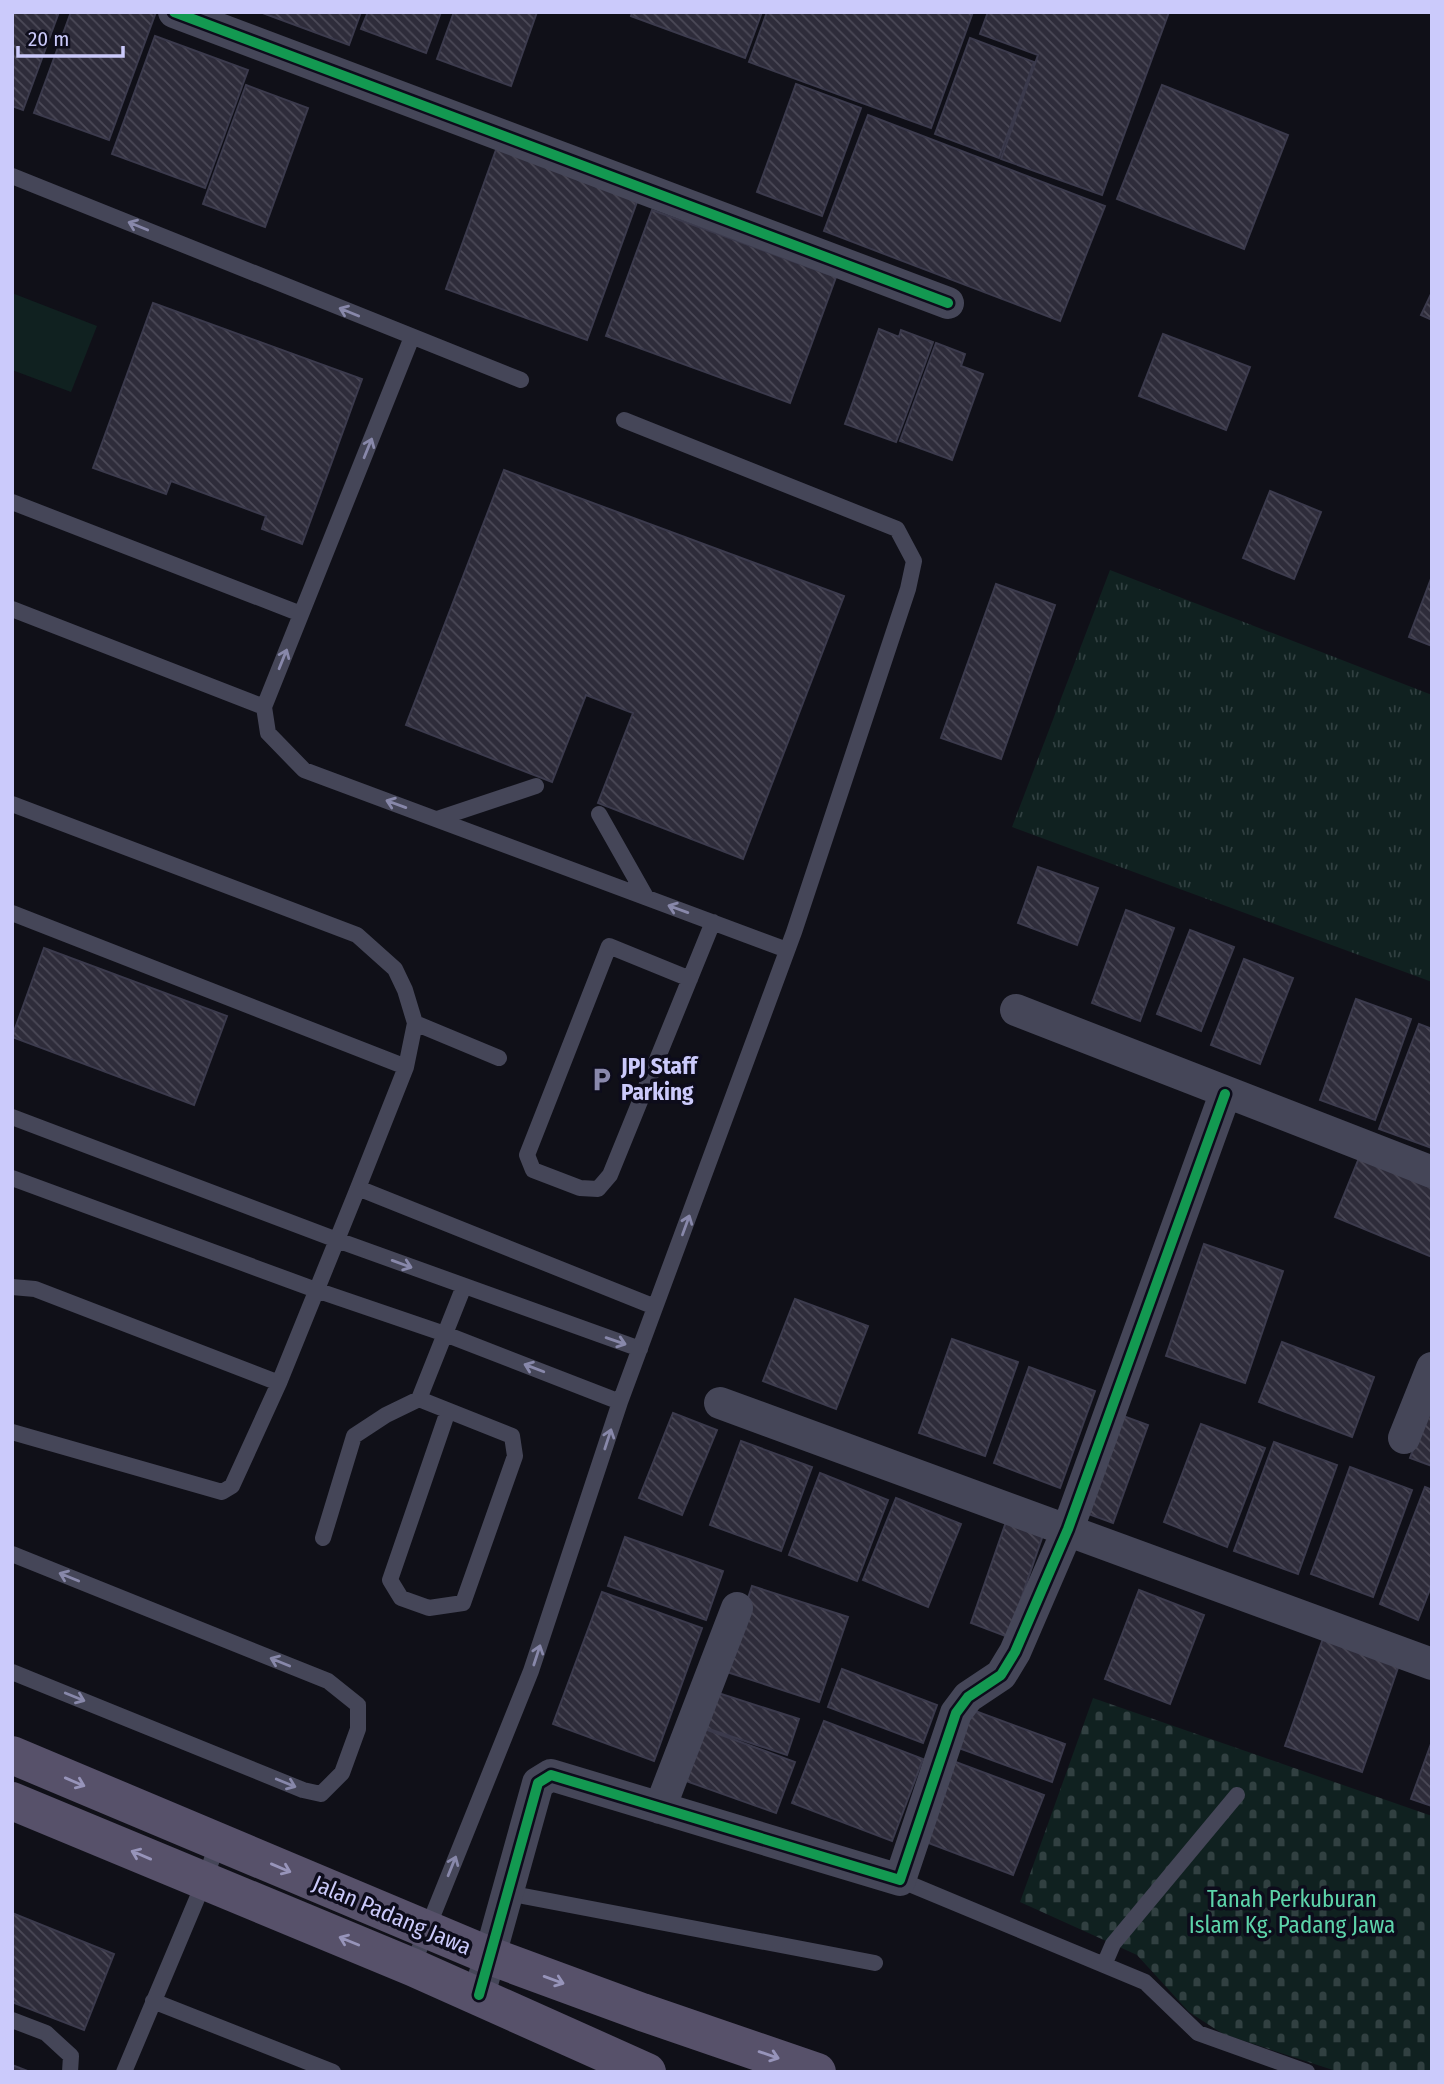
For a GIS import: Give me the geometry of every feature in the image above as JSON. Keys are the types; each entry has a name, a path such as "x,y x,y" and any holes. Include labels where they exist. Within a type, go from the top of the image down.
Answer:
{"main road":[{"name":"Jalan Padang Jawa","path":"12,1755 490,1956 817,2072"},
{"name":"Jalan Padang Jawa","path":"12,1801 412,1967 647,2072"}],"street":[{"path":"174,12 948,303"},
{"path":"1016,1010 1432,1172"},
{"path":"479,1996 538,1783 551,1774 900,1880 956,1713 968,1698 1000,1675 1015,1652 1068,1529 1226,1094"},
{"path":"1404,1438 1432,1367"},
{"path":"720,1403 1432,1664"},
{"path":"660,1808 737,1608"}],"lane":[{"path":"12,176 521,380"},
{"path":"412,337 264,708 268,733 304,770 788,950"},
{"path":"412,1967 531,1671 620,1402 788,950 908,589 914,561 897,529 624,420"},
{"path":"12,502 301,614"},
{"path":"12,609 264,708"},
{"path":"437,819 536,786"},
{"path":"12,804 357,935 395,969 415,1023 406,1067 279,1383 232,1486 222,1493 12,1432"},
{"path":"599,814 646,897"},
{"path":"12,913 406,1067"},
{"path":"690,979 609,946 527,1155 533,1170 579,1188 597,1189 610,1175 690,979 713,922"},
{"path":"415,1023 499,1058"},
{"path":"12,1117 337,1241 640,1349"},
{"path":"12,1178 316,1290 445,1334 620,1402"},
{"path":"358,1188 655,1307"},
{"path":"323,1538 354,1436 386,1415 419,1399 464,1286"},
{"path":"12,1287 35,1289 279,1383"},
{"path":"419,1399 512,1436 515,1455 463,1603 429,1608 401,1598 390,1580 448,1411"},
{"path":"12,1554 328,1681 358,1705 358,1729 342,1773 321,1794 303,1790 12,1672"},
{"path":"1104,1965 1113,1944 1237,1795"},
{"path":"124,2072 219,1842"},
{"path":"900,1880 1145,1982 1198,2033 1307,2072"},
{"path":"508,1893 875,1963"},
{"path":"153,2001 333,2072"},
{"path":"12,2020 46,2033 63,2048 71,2056 70,2072"}],"green space":[{"path":"12,293 97,326 71,392 12,370"},
{"path":"1110,570 1432,695 1432,982 1012,827"},
{"name":"Tanah Perkuburan Islam Kg. Padang Jawa","path":"1093,1698 1432,1816 1432,2072 1339,2072 1223,2034 1189,2012 1137,1955 1020,1902"}],"building":[{"path":"12,12 59,12 23,110 12,106"},
{"path":"71,12 156,12 109,140 34,113"},
{"path":"260,12 361,12 349,45"},
{"path":"368,12 441,12 426,53 361,29"},
{"path":"454,12 537,12 511,86 437,59"},
{"path":"632,12 762,12 745,58 631,16"},
{"path":"767,12 973,12 931,128 749,62"},
{"path":"988,12 1169,12 1102,195 1001,159 1038,55 980,34"},
{"path":"155,36 248,70 205,188 112,154"},
{"path":"970,38 1034,62 999,158 935,134"},
{"path":"796,84 861,108 822,216 757,192"},
{"path":"246,85 308,108 265,227 203,204"},
{"path":"1162,85 1288,135 1244,249 1117,199"},
{"path":"868,115 1105,206 1060,321 824,231"},
{"path":"497,147 638,199 587,340 446,289"},
{"path":"652,210 836,277 790,403 606,336"},
{"path":"1432,292 1432,320 1421,315"},
{"path":"153,303 362,379 302,544 262,529 266,516 171,481 166,494 93,468"},
{"path":"879,329 899,337 901,330 933,342 896,442 845,424"},
{"path":"1163,334 1250,367 1226,430 1139,396"},
{"path":"936,343 965,354 961,366 983,374 952,460 900,441"},
{"path":"504,470 844,596 743,859 598,803 633,713 586,695 552,782 406,725"},
{"path":"1270,491 1321,512 1294,579 1243,558"},
{"path":"1432,576 1432,646 1409,637"},
{"path":"996,584 1055,605 1001,759 941,738"},
{"path":"1038,867 1098,888 1077,945 1018,923"},
{"path":"1126,910 1174,928 1140,1021 1092,1003"},
{"path":"1190,930 1234,947 1201,1031 1157,1014"},
{"path":"44,948 227,1016 194,1105 12,1037"},
{"path":"1244,959 1293,978 1260,1064 1211,1045"},
{"path":"1356,999 1411,1019 1375,1120 1320,1100"},
{"path":"1419,1024 1432,1029 1432,1148 1379,1129"},
{"path":"1359,1158 1432,1188 1432,1257 1335,1217"},
{"path":"1204,1244 1283,1271 1245,1383 1166,1356"},
{"path":"795,1299 868,1326 836,1409 763,1381"},
{"path":"952,1339 1018,1362 985,1456 919,1433"},
{"path":"1282,1342 1374,1377 1352,1437 1259,1402"},
{"path":"1029,1367 1095,1391 1060,1488 994,1463"},
{"path":"1432,1400 1432,1466 1410,1458"},
{"path":"673,1413 717,1430 682,1515 639,1498"},
{"path":"1115,1413 1148,1425 1113,1523 1080,1511"},
{"path":"1201,1424 1265,1448 1227,1547 1164,1522"},
{"path":"741,1441 812,1467 781,1551 710,1525"},
{"path":"1274,1442 1337,1465 1298,1574 1234,1551"},
{"path":"1350,1467 1412,1490 1373,1597 1311,1574"},
{"path":"820,1473 888,1500 857,1581 789,1555"},
{"path":"1425,1487 1432,1490 1432,1584 1418,1620 1380,1604"},
{"path":"896,1498 961,1524 928,1607 863,1580"},
{"path":"1007,1519 1044,1532 1008,1637 971,1623"},
{"path":"625,1537 723,1571 706,1620 608,1586"},
{"path":"752,1586 848,1617 819,1702 724,1671"},
{"path":"1139,1590 1204,1615 1170,1704 1105,1679"},
{"path":"602,1592 702,1628 654,1761 553,1724"},
{"path":"1326,1630 1402,1656 1362,1772 1285,1746"},
{"path":"842,1669 937,1705 923,1743 828,1707"},
{"path":"712,1691 799,1719 787,1755 700,1726"},
{"path":"967,1708 1065,1744 1052,1782 953,1746"},
{"path":"824,1721 923,1759 892,1841 792,1803"},
{"path":"702,1728 795,1762 776,1813 683,1780"},
{"path":"1432,1741 1432,1806 1411,1799"},
{"path":"953,1761 1044,1795 1013,1875 923,1841"},
{"path":"12,1913 114,1954 84,2030 12,2002"},
{"path":"12,2065 30,2072 12,2072"}],"cycle path":[{"path":"174,12 948,303"},
{"path":"479,1995 538,1783 551,1775 900,1880 956,1713 968,1697 1001,1675 1015,1652 1068,1529 1225,1094"}],"place":[{"name":"JPJ Staff Parking","path":"601,1079"}]}
